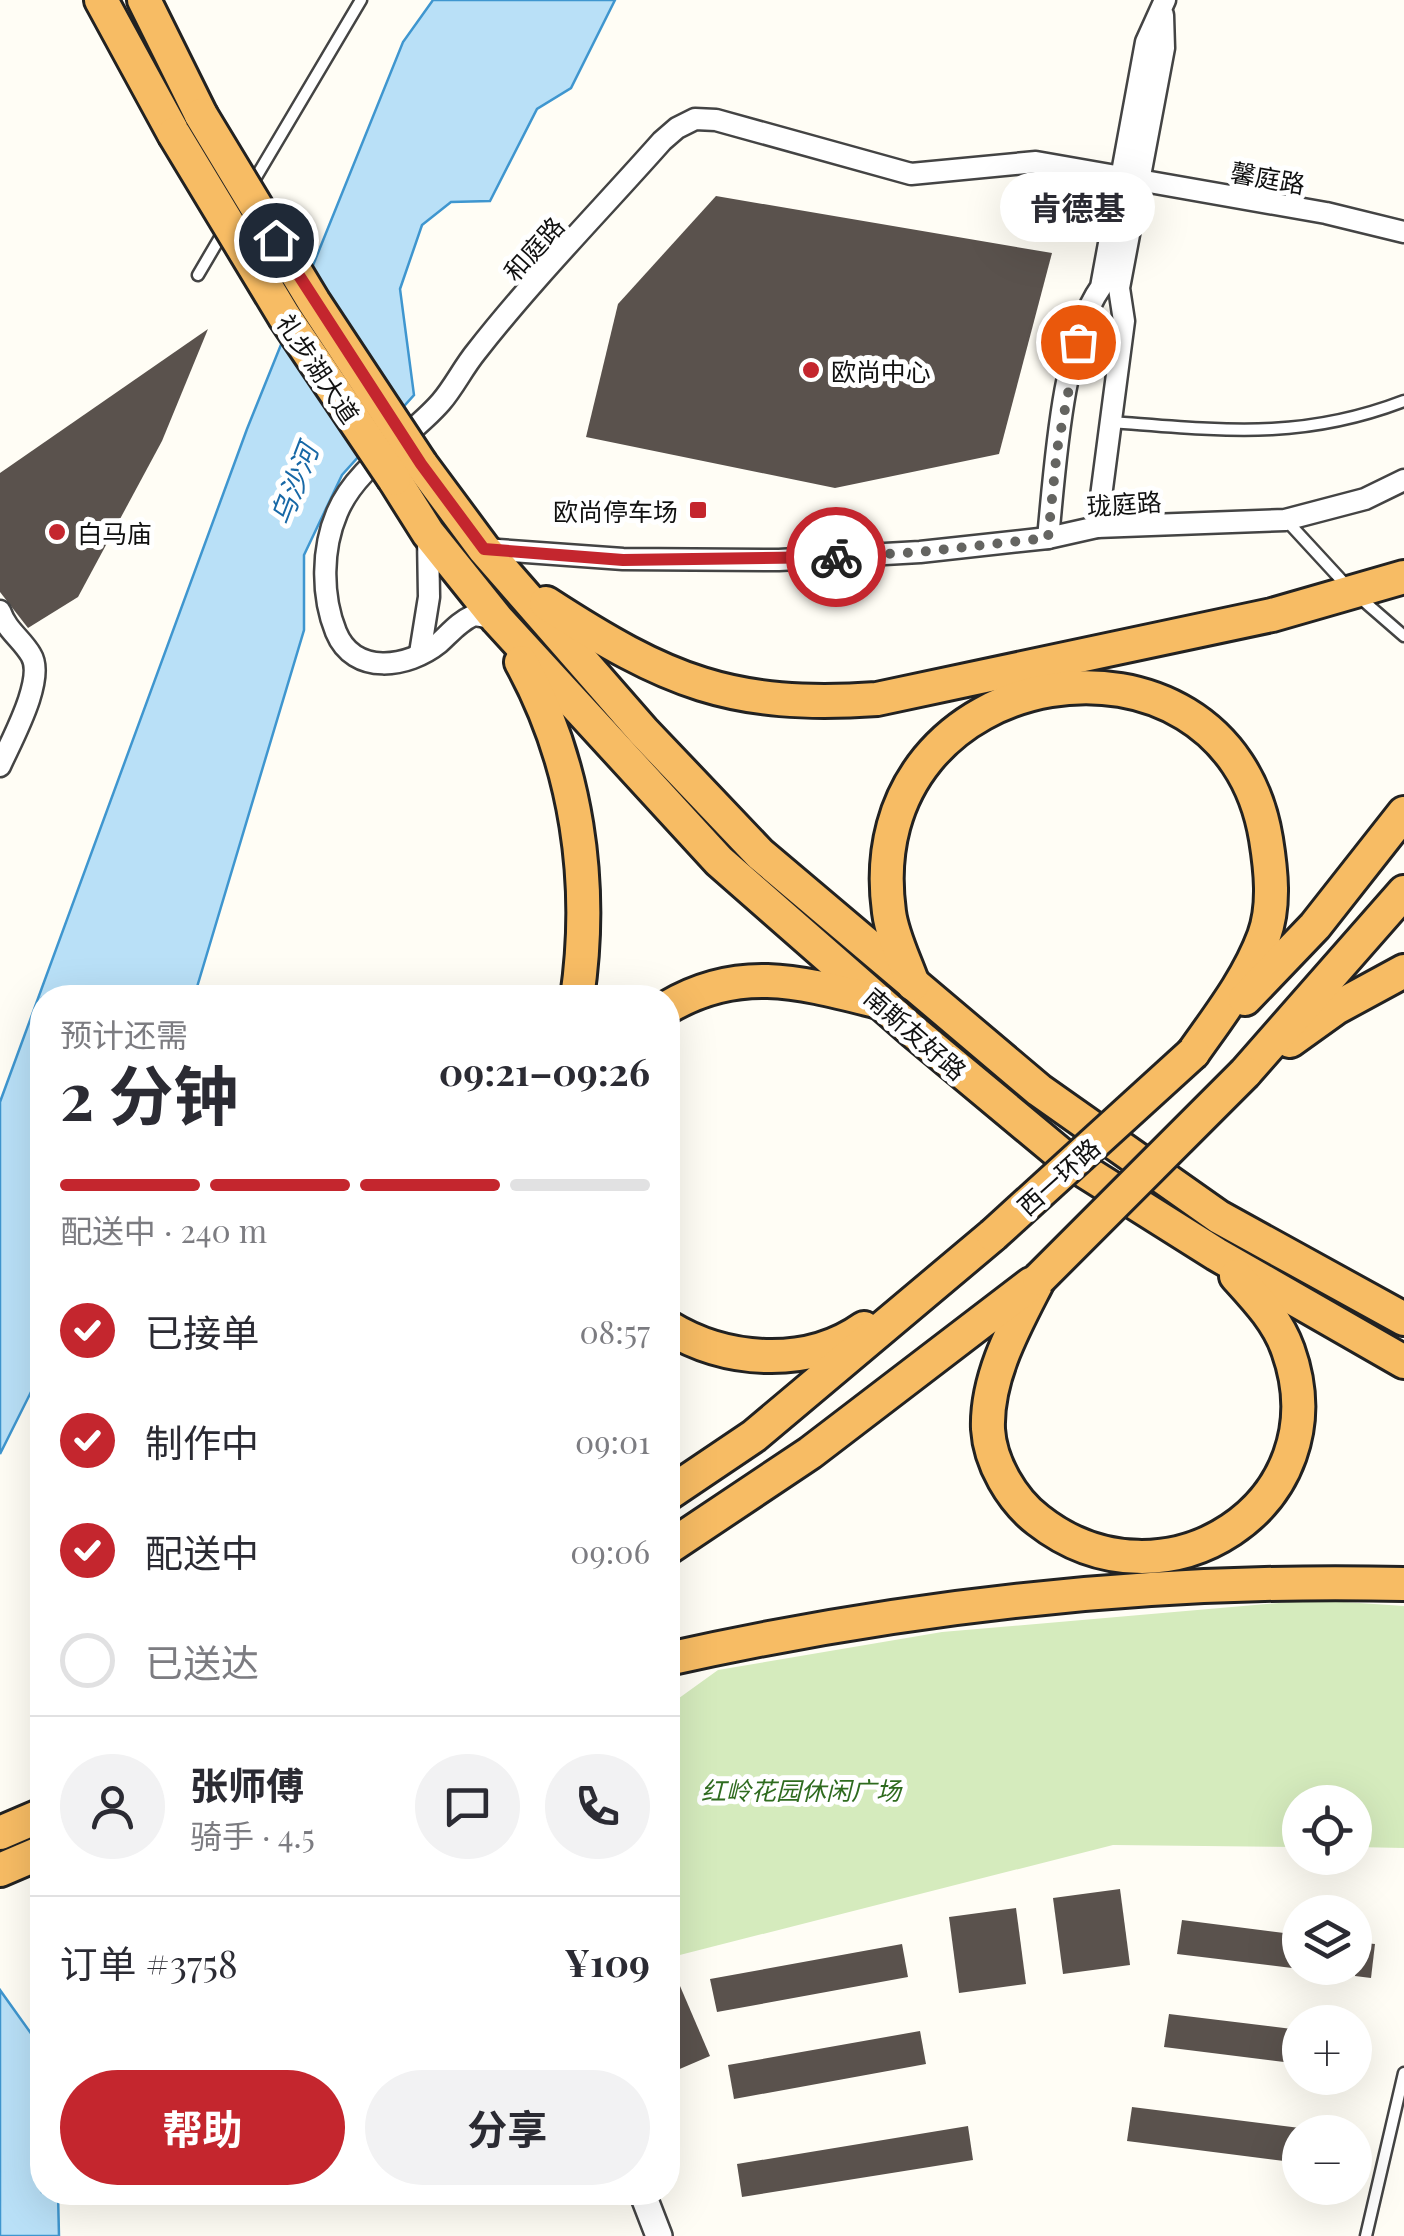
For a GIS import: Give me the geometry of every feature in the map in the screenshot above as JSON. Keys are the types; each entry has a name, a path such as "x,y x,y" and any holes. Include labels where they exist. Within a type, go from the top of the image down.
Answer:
{"highway":[{"name":"礼步湖大道","path":"102,0 314,302 407,472 428,533 497,618"},
{"name":"礼步湖大道","path":"144,0 187,125"},
{"name":"礼步湖大道","path":"407,472 513,581"},
{"path":"513,581 619,650 679,679 732,694 833,702 877,700 1272,616 1404,576"},
{"name":"南斯友好路","path":"513,581 643,730 760,854 914,988 1040,1090 1219,1217 1404,1319"},
{"path":"497,618 536,690 573,802 584,902 578,985"},
{"name":"南斯友好路","path":"497,618 720,861 1070,1162 1216,1254 1404,1362"},
{"path":"914,988 889,915 886,873 890,839 904,799 925,763 954,732 986,710 1021,694 1100,688 1139,696 1182,712 1237,761 1264,824 1270,861 1271,896 1265,933 1246,974 1194,1053"},
{"name":"西一环路","path":"680,1486 754,1436 993,1235 1194,1053 1315,926 1404,812"},
{"path":"680,1540 810,1452 1039,1279 1245,1073 1404,892"},
{"path":"1245,1073 1336,1008 1404,971"},
{"path":"680,1003 721,985 758,979 804,983 880,1002"},
{"path":"680,1334 732,1352 774,1358 813,1351 857,1333 993,1235"},
{"path":"1039,1279 1010,1337 994,1385 988,1430 1001,1475 1025,1510 1058,1536 1104,1553 1143,1558 1186,1554 1222,1537 1262,1504 1286,1464 1296,1426 1297,1384 1288,1348 1265,1307 1216,1254"},
{"path":"680,1656 807,1629 932,1609 1188,1588 1404,1584"},
{"path":"1,1833 30,1819"},
{"path":"1,1870 30,1859"}],"street":[{"path":"1097,527 1124,321 1119,288 1146,42 1164,4"},
{"name":"和庭路","path":"497,618 474,614 420,653 390,664 372,664 357,657 337,635 325,568 337,513 356,481 440,403 515,306 676,128 696,119 716,120 911,174 1036,162 1131,177"},
{"path":"1048,538 1057,450 1084,313 1101,287 1131,177"},
{"name":"馨庭路","path":"1131,177 1326,213 1404,232"},
{"name":"珑庭路","path":"484,549 623,560 778,560 920,552 1048,538 1097,527 1285,520 1365,499 1404,480"},
{"path":"420,653 429,598 428,533"},
{"path":"0,611 6,628 31,654 36,669 34,686 0,766"},
{"path":"647,2205 660,2236"}],"lane":[{"path":"244,198 361,0"},
{"path":"198,274 234,213"},
{"path":"1111,422 1246,432 1296,430 1370,414 1404,401"},
{"path":"1285,520 1345,584"},
{"path":"1366,603 1404,636"},
{"path":"1366,2236 1404,2073"}],"green space":[{"name":"红岭花园休闲广场","path":"1314,1600 1404,1606 1404,1848 1372,1847 1372,1785 1282,1785 1282,1847 1113,1845 680,1955 680,1697 718,1670 942,1632"}],"water":[{"name":"乌沙河","path":"433,0 615,0 571,88 537,109 490,201 451,202 422,225 400,289 414,395 342,475 304,555 304,630 198,985 43,985 247,429 403,42"},
{"path":"30,1020 30,1394 0,1454 0,1102"},
{"path":"0,1990 30,2032 30,2205 58,2205 59,2236 0,2236"}],"building":[{"name":"欧尚中心","path":"716,196 1052,253 999,454 835,488 586,437 618,304"},
{"name":"白马庙","path":"208,329 162,441 78,597 28,628 0,592 0,473"},
{"path":"1120,1889 1130,1965 1063,1974 1053,1898"},
{"path":"1016,1908 1026,1984 959,1993 949,1917"},
{"path":"1182,1920 1282,1933 1282,1967 1177,1954"},
{"path":"902,1944 908,1977 717,2012 710,1979"},
{"path":"680,1986 710,2056 680,2069"},
{"path":"1169,2014 1282,2028 1282,2062 1164,2047"},
{"path":"920,2031 926,2064 734,2099 728,2065"},
{"path":"1132,2107 1282,2126 1282,2161 1127,2141"},
{"path":"968,2126 973,2160 742,2197 737,2164"}],"way so far":[{"path":"836,557 1048,538 1057,450 1078,342"}],"place":[{"name":"肯德基","path":"1078,342"},
{"name":"欧尚中心","path":"811,370"},
{"name":"欧尚停车场","path":"698,510"},
{"name":"白马庙","path":"57,532"}],"route":[{"path":"276,240 421,464 484,549 623,560 836,557"}]}
